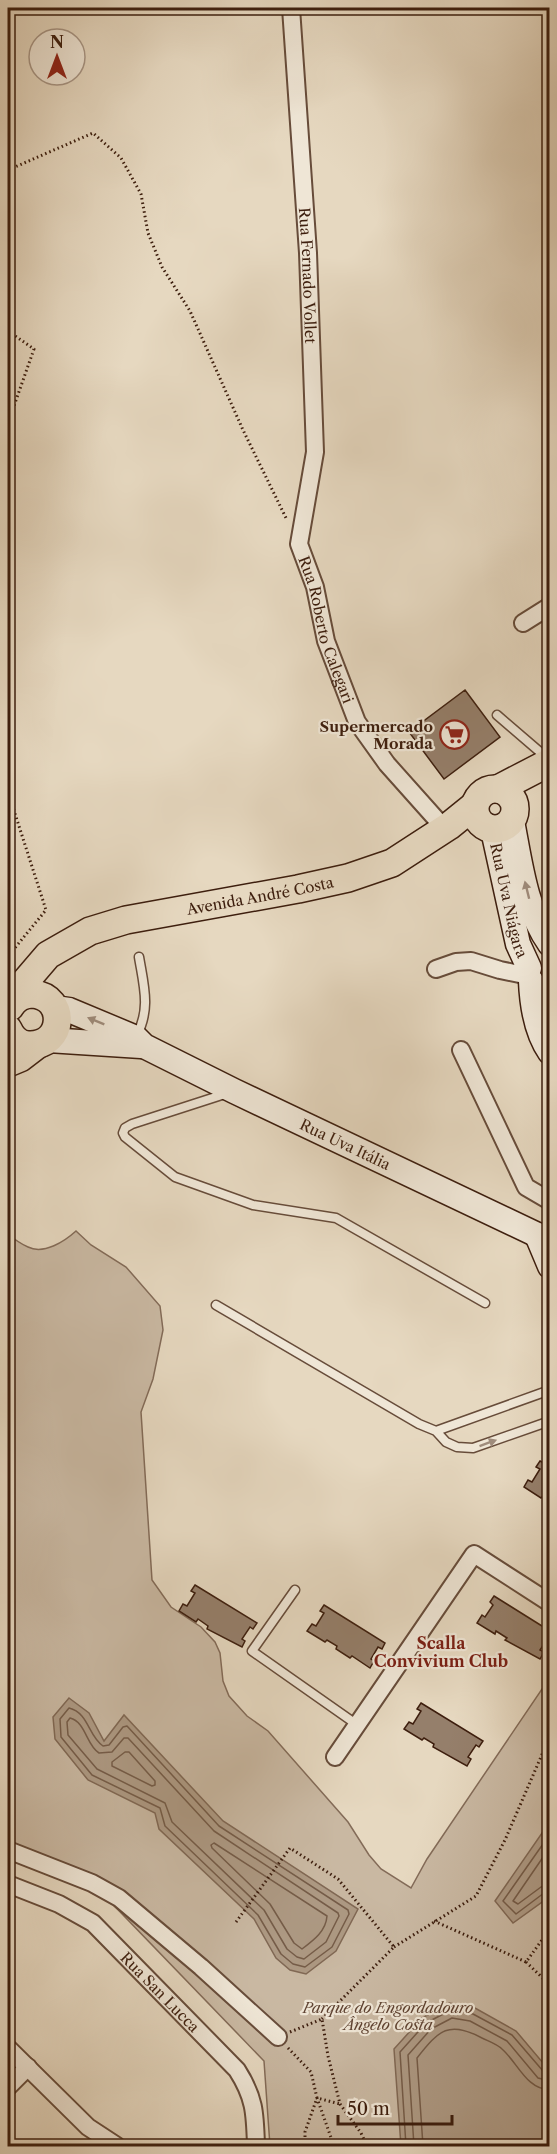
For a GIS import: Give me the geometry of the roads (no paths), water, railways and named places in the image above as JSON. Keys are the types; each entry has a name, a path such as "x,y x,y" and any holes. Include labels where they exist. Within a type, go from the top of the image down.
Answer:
{"main road":[{"path":"495,819 516,809 511,795 498,789 544,764"},
{"path":"495,819 544,764"},
{"name":"Avenida André Costa","path":"12,1002 24,983 48,955 90,931 126,920 348,878 392,863 447,828 495,819"},
{"path":"8,1063 42,1043 57,1025 57,1017 52,1005 51,965 64,945"},
{"path":"12,1002 30,994 41,995 52,1005"},
{"path":"8,1029 12,1038 24,1045 42,1043"}],"street":[{"name":"Rua Fernado Vollet","path":"291,8 308,253 315,452 299,544"},
{"name":"Rua Roberto Calegari","path":"299,544 315,587 326,641 357,722 387,764 447,828"},
{"path":"523,623 549,606"},
{"name":"Rua Uva Niágara","path":"495,819 549,944"},
{"name":"Rua Uva Niágara","path":"495,819 518,944 537,981"},
{"path":"549,954 535,958 537,981 549,1026"},
{"path":"436,969 456,962 471,961 537,981"},
{"path":"537,981 532,1005 549,1052"},
{"name":"Rua Uva Itália","path":"52,1005 69,1010 543,1238"},
{"name":"Rua Uva Itália","path":"42,1043 137,1043"},
{"path":"461,1050 526,1187 549,1201"},
{"path":"543,1238 549,1266"},
{"path":"335,1757 474,1554 549,1603"},
{"path":"8,1850 92,1883 119,1898 201,1967 278,2037"},
{"name":"Rua San Lucca","path":"8,1884 59,1904 93,1923 237,2070 249,2088 255,2110 256,2146"},
{"path":"8,2048 88,2127 117,2146"},
{"path":"8,2087 28,2067"}],"lane":[{"path":"497,715 544,764"},
{"path":"137,1043 144,1024 147,1000 139,957"},
{"path":"234,1091 132,1124 125,1128 123,1134 175,1178 253,1205 336,1218 485,1303"},
{"path":"216,1305 419,1424 436,1431 446,1443 457,1447 473,1448 549,1420"},
{"path":"436,1431 549,1390"},
{"path":"295,1590 252,1651 356,1724"}],"water":[{"path":"69,1698 89,1713 104,1741 124,1715 223,1821 358,1909 336,1951 306,1974 290,1970 276,1958 254,1919 159,1829 155,1813 88,1780 55,1739 53,1717"},
{"path":"549,1823 549,1897 513,1923 495,1901"},
{"path":"449,2003 475,2008 516,2031 549,2070 549,2146 401,2146 394,2049 422,2018"}],"place":[{"name":"Supermercado Morada","path":"454,735"}],"district":[{"name":"Scalla Convivium Club","path":"441,1652"}],"park label":[{"name":"Parque do Engordadouro Ângelo Costa","path":"388,2016"}]}
